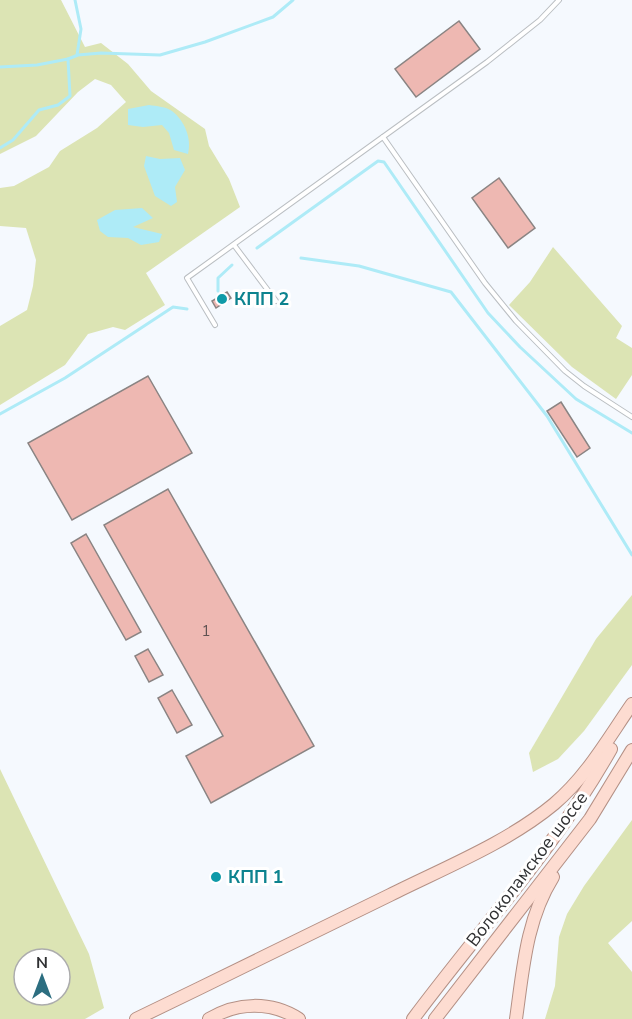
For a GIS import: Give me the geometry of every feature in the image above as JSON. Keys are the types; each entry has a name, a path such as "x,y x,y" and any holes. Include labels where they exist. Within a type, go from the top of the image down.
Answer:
{"main road":[{"path":"136,1019 425,878 526,825 555,804 585,773 632,704"},
{"name":"Волоколамское шоссе","path":"413,1019 451,968 540,859 574,811 632,711"},
{"path":"516,1019 528,939 539,902 563,862 590,828 632,750"},
{"name":"Волоколамское шоссе","path":"435,1019 590,819 610,788"},
{"path":"209,1019 227,1010 249,1006 272,1008 299,1019"}],"lane":[{"path":"215,326 187,278 495,56 540,20 559,0"},
{"path":"384,137 485,283 516,321 584,386 632,417"},
{"path":"234,245 276,302"}],"green space":[{"path":"0,0 61,0 85,47 101,43 128,64 151,91 205,129 209,146 229,179 240,207 146,273 165,305 125,330 113,327 88,334 65,365 0,405 0,326 27,310 36,260 26,228 0,226 0,188 14,186 49,167 60,151 97,128 126,102 111,85 95,79 78,92 36,136 0,154"},
{"path":"553,247 622,326 616,338 632,348 632,375 616,399 572,367 509,305 530,282"},
{"path":"632,595 632,665 584,731 558,759 533,772 529,753 596,639"},
{"path":"0,769 89,954 104,1008 85,1019 0,1019"},
{"path":"632,820 632,921 608,943 632,972 632,1019 545,1019 555,986 559,937 567,914 584,886"}],"water":[{"path":"149,105 170,110 181,120 188,136 188,154 174,150 169,133 162,125 143,127 128,125 128,109"},
{"path":"146,156 160,159 180,158 185,170 175,187 177,202 171,206 155,196 144,166"},
{"path":"142,208 153,218 133,227 162,234 159,242 141,245 128,238 108,237 100,231 97,220 115,210"}],"building":[{"path":"459,21 480,49 416,97 395,69"},
{"path":"499,178 535,228 508,248 472,198"},
{"name":"КПП 2","path":"227,292 231,298 216,308 212,301"},
{"path":"148,376 192,453 72,520 28,443"},
{"path":"561,402 590,448 577,457 547,411"},
{"path":"168,489 314,746 211,803 186,756 223,736 104,525"},
{"path":"86,534 141,632 126,640 71,543"},
{"path":"148,649 163,675 149,682 135,656"},
{"path":"172,690 192,725 177,733 158,698"}],"waterway":[{"path":"75,0 81,29 77,55"},
{"path":"0,148 13,140 39,110 58,105 70,96 68,59 78,55 101,53 160,55 205,42 273,17 293,0"},
{"path":"0,67 37,65 68,59"},
{"path":"257,248 378,161 384,162 488,313 520,347 576,399 632,433"},
{"path":"301,258 359,266 451,292 547,416 632,555"},
{"path":"218,291 218,278 232,265"},
{"path":"0,414 65,378 173,307 187,309"}],"place":[{"name":"КПП 2","path":"222,299"},
{"name":"КПП 1","path":"216,877"}]}
